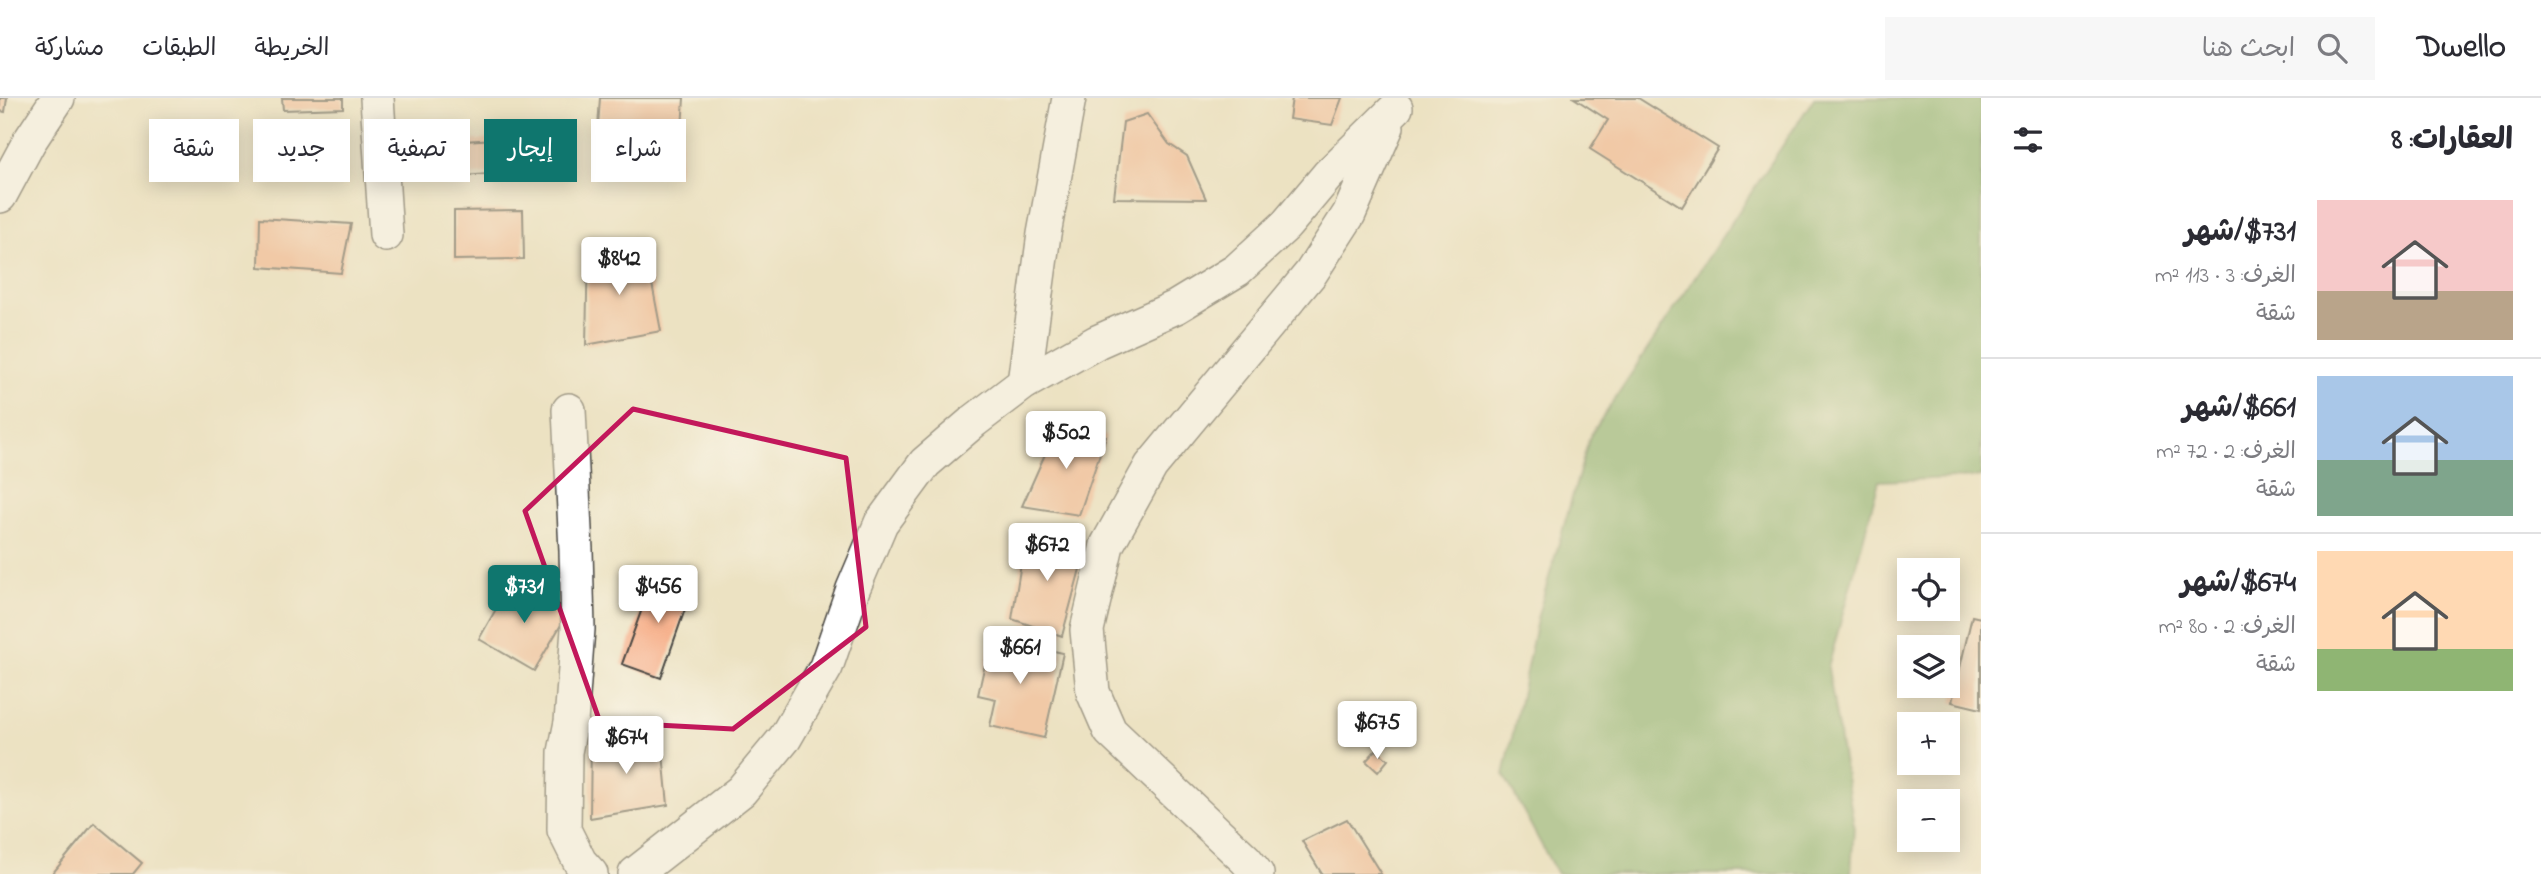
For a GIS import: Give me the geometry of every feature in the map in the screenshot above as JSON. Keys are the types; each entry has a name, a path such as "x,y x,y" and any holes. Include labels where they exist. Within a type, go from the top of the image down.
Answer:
{"street":[{"path":"0,196 29,142 58,98"},
{"path":"377,98 386,235"},
{"path":"1024,383 1044,234 1069,98"},
{"path":"635,874 741,790 785,738 826,667 853,589 881,523 925,463 1024,383 1097,342 1176,307 1237,270 1286,225 1328,175 1397,103"},
{"path":"1257,874 1247,860 1110,731 1093,692 1087,630 1107,545 1151,466 1311,273 1349,214 1397,103"},
{"path":"569,410 578,629 571,722 565,752 564,830 580,862 591,874"}],"highlighted area":[{"path":"633,409 846,458 866,627 733,729 600,722 525,511"}],"green space":[{"path":"1814,98 1981,98 1981,477 1879,481 1828,668 1854,826 1851,874 1557,874 1504,775 1538,615 1590,436"}],"building":[{"path":"0,98 7,98 5,112 0,111"},
{"path":"282,98 343,98 343,108 283,110"},
{"path":"600,98 684,98 683,119 599,119"},
{"path":"1292,98 1342,98 1332,125 1289,119"},
{"path":"1574,98 1638,98 1718,148 1682,207 1590,149 1608,120"},
{"path":"1147,114 1169,144 1187,156 1206,199 1114,198 1123,122"},
{"path":"484,140 484,174 470,176 470,141"},
{"path":"523,210 524,259 454,260 454,211"},
{"path":"260,218 351,224 341,273 259,267"},
{"path":"588,246 647,257 661,331 586,345"},
{"path":"1058,425 1106,436 1079,515 1022,506"},
{"path":"1025,538 1087,543 1062,636 1012,619"},
{"path":"655,573 693,586 661,678 622,664"},
{"path":"513,579 569,611 534,671 479,639"},
{"path":"1972,616 1981,618 1981,709 1952,702 1953,698 1960,698 1960,668"},
{"path":"991,637 1063,653 1044,738 990,726 996,699 978,695"},
{"path":"591,737 662,743 668,805 590,818"},
{"path":"1376,750 1388,760 1378,772 1366,761"},
{"path":"1347,819 1381,874 1322,874 1302,841"},
{"path":"94,823 142,863 133,874 52,874"}]}
